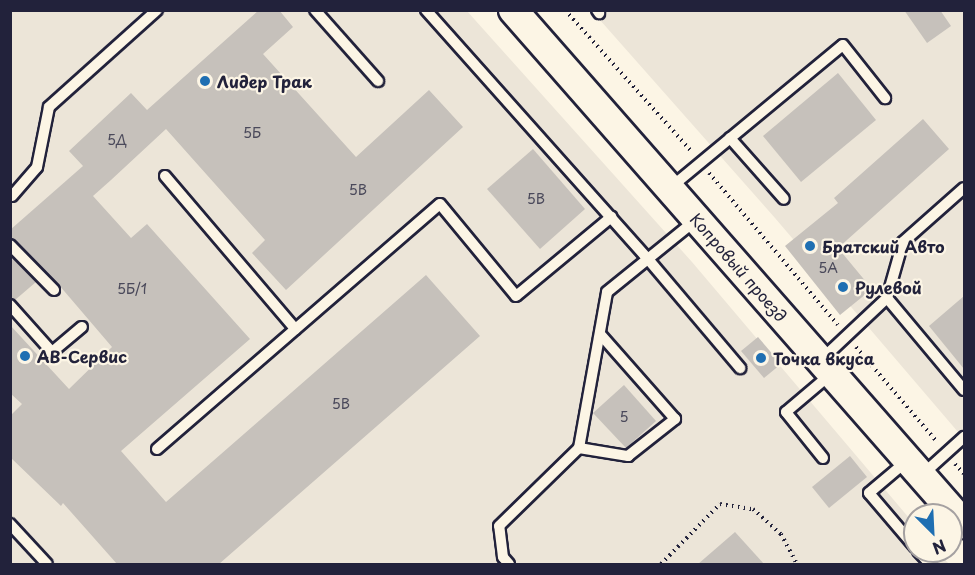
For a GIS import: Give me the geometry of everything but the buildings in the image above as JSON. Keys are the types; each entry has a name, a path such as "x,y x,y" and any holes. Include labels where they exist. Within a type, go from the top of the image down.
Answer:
{"main road":[{"name":"Копровый проезд","path":"513,10 964,524"}],"lane":[{"path":"12,196 37,167 49,107 157,10"},
{"path":"315,10 378,81"},
{"path":"426,10 648,259 740,368"},
{"path":"669,188 843,45 885,98"},
{"path":"730,138 784,199"},
{"path":"165,176 296,329"},
{"path":"823,458 786,412 826,366 847,336 887,298 903,242 964,188"},
{"path":"157,448 440,204 516,296 611,217"},
{"path":"509,564 503,557 499,526 579,448 607,292 697,219"},
{"path":"10,245 54,290"},
{"path":"887,298 964,390"},
{"path":"10,305 52,352 82,327"},
{"path":"579,448 628,456 675,419 600,334"},
{"path":"903,533 869,492 946,453 964,437"},
{"path":"10,524 47,564"}],"path":[{"path":"566,10 701,162 964,474"},
{"path":"661,564 720,504 753,509 781,534 796,564"}],"shaded area":[{"path":"10,11 467,11 692,262 903,511 903,563 949,564 11,564"},
{"path":"592,11 964,11 964,439 775,218"}],"place":[{"name":"Лидер Трак","path":"205,81"},
{"name":"Братский Авто","path":"810,246"},
{"name":"Рулевой","path":"843,287"},
{"name":"АВ-Сервис","path":"25,356"},
{"name":"Точка вкуса","path":"761,358"}]}
